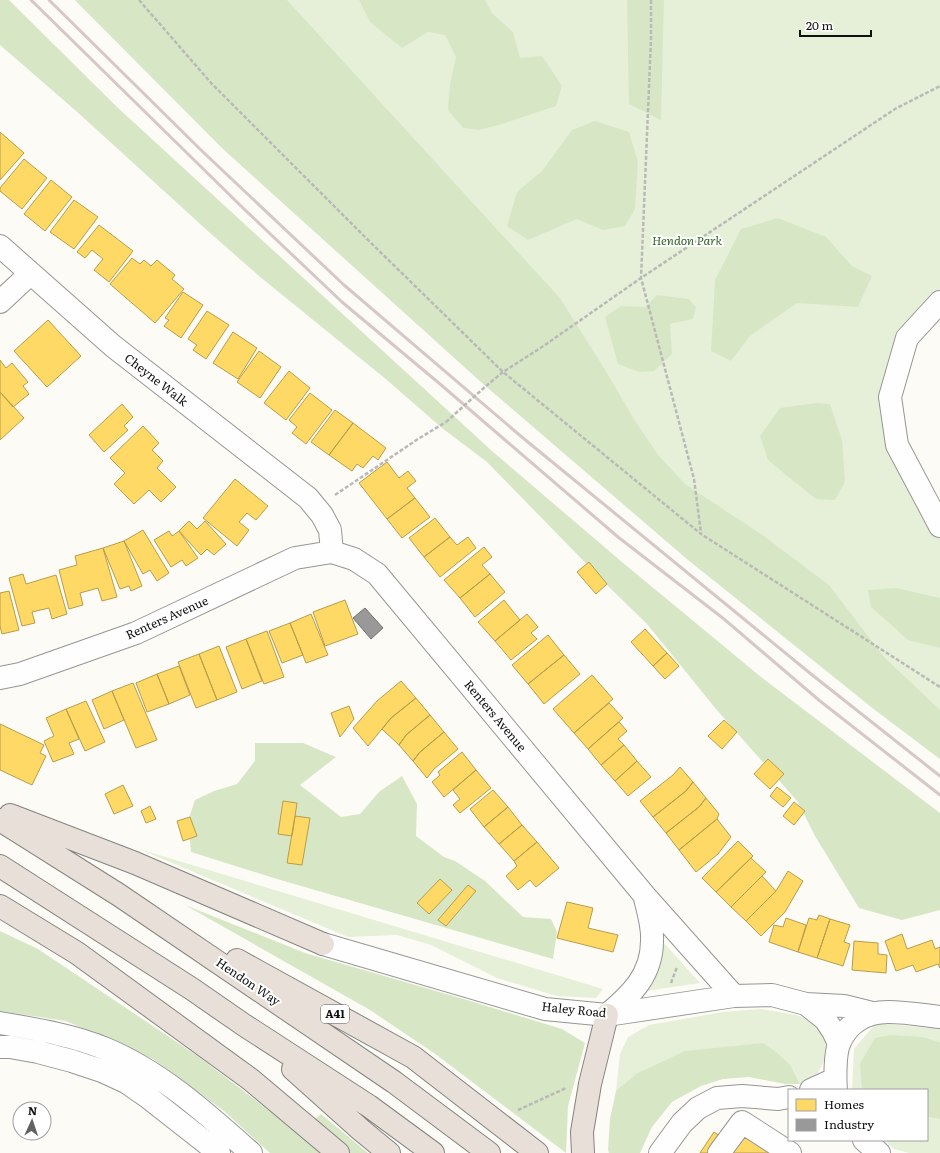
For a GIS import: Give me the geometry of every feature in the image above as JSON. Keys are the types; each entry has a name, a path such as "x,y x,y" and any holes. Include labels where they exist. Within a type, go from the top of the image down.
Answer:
{"highway":[{"path":"0,811 135,863 323,944"},
{"name":"Hendon Way","path":"0,820 119,895 394,1082 489,1153"},
{"path":"0,866 192,989 244,1025 369,1106 432,1153"},
{"name":"A41","path":"119,895 413,1057 537,1153"},
{"path":"0,906 77,953 238,1070 338,1153"},
{"path":"583,1153 582,1132 590,1084 607,1015"},
{"path":"244,1025 361,1130 389,1153"}],"street":[{"name":"Cheyne Walk","path":"0,246 113,346 308,498 324,502"},
{"path":"0,302 30,274"},
{"path":"940,302 907,338 890,397 897,445 940,526"},
{"path":"324,502 322,515 330,530 332,552"},
{"name":"Renters Avenue","path":"0,678 20,674 136,633 295,558 332,552 354,559 376,574 645,896 734,996"},
{"name":"Renters Avenue","path":"607,1015 628,998 641,981 649,962 652,942 652,928 645,896"},
{"name":"Haley Road","path":"323,944 545,1009 607,1015 734,996 772,995 806,1004 844,1006 872,1013"},
{"name":"Haley Road","path":"806,1004 825,1019 839,1044"},
{"path":"815,1089 836,1084 839,1044 848,1029 858,1019 872,1013 888,1012 940,1017"},
{"path":"0,1023 26,1027 78,1039 106,1049 136,1064 166,1083 197,1106 251,1153"},
{"path":"0,1048 10,1047 72,1060 126,1082 149,1098 219,1153"},
{"path":"149,1098 166,1083"},
{"path":"660,1153 682,1123 698,1108 717,1098 742,1096 785,1101"},
{"path":"718,1153 742,1122 790,1153"}],"path":[{"path":"139,0 212,84 367,240 503,372 701,534 940,687"},
{"path":"651,0 651,39 641,278 694,478 701,534"},
{"path":"324,502 446,422 503,372 542,347 641,278 895,109 940,86"},
{"path":"670,985 678,963"},
{"path":"514,1112 571,1086"}],"green space":[{"path":"0,0 9,0 117,107 492,451 622,562 761,677 940,813 940,910 902,920 859,908 815,836 798,802 716,709 647,624 487,462 442,428 387,380 259,276 75,110 0,45"},
{"name":"Hendon Park","path":"75,0 940,0 940,302 907,339 891,398 940,528 940,759 875,710 687,559 481,382 222,148"},
{"path":"75,0 287,0 560,298 635,421 659,456 685,484 761,534 829,585 884,657 940,710 940,759 875,710 687,559 481,382 222,148"},
{"path":"359,0 485,0 492,13 513,32 520,58 542,56 562,86 556,106 479,130 463,128 448,110 450,84 456,57 445,35 428,32 402,48 370,22"},
{"path":"627,0 664,0 661,120 629,104"},
{"path":"595,121 629,132 638,162 635,209 625,226 603,230 577,219 528,240 507,226 517,192 542,171 572,130"},
{"path":"778,218 826,237 852,266 872,276 858,307 797,303 750,336 731,361 711,351 715,280 741,229"},
{"path":"657,295 689,299 696,307 693,319 670,324 672,354 654,371 639,372 618,364 605,317 621,306 645,307"},
{"path":"816,403 830,404 842,440 845,482 835,500 816,499 768,460 760,436 780,408"},
{"path":"896,588 940,598 940,648 908,640 871,607 868,590"},
{"path":"255,743 303,743 336,757 300,785 341,817 360,814 379,792 402,776 417,804 416,836 444,857 455,861 485,881 523,917 551,919 557,932 553,959 277,879 191,852 188,821 195,800 214,791 237,784 255,761"},
{"path":"139,849 603,989 596,998 557,996 497,978 431,945 397,935 348,937"},
{"path":"185,905 305,953 562,1029 585,1043 568,1106 566,1153 434,1053 370,1010"},
{"path":"0,931 38,949 199,1057 325,1153 270,1153 224,1111 153,1059 66,1021 0,1011"},
{"path":"664,943 700,983 646,991 660,964"},
{"path":"760,1009 796,1015 810,1020 819,1028 825,1041 827,1055 816,1077 800,1084 791,1066 616,1091 620,1054 628,1037 649,1025 723,1012"},
{"path":"876,1023 940,1029 940,1042 923,1037 862,1088 864,1089 852,1089 854,1049"},
{"path":"890,1035 923,1037 940,1042 940,1119 928,1117 928,1089 862,1088 860,1063 875,1038"},
{"path":"763,1043 775,1051 791,1066 800,1084 785,1084 749,1077 723,1079 701,1086 672,1102 652,1127 640,1153 609,1153 610,1119 616,1091 636,1074 685,1051"},
{"path":"321,1114 368,1153 348,1153 312,1121"},
{"path":"928,1117 940,1119 940,1153 909,1153 894,1149 886,1141 928,1141"}],"building: Homes":[{"path":"0,132 24,153 0,180"},
{"path":"24,159 47,178 22,209 0,191 0,188"},
{"path":"51,180 72,197 45,231 24,214"},
{"path":"74,200 98,217 74,249 50,232"},
{"path":"99,225 133,251 109,282 94,270 103,259 92,250 85,258 77,252"},
{"path":"132,258 140,264 144,260 151,266 157,260 175,275 172,279 184,289 155,323 110,284"},
{"path":"183,292 203,305 181,338 164,326 169,320 165,318"},
{"path":"207,311 229,325 206,359 193,350 197,345 188,339"},
{"path":"48,320 81,356 47,387 14,351"},
{"path":"233,332 257,348 238,379 213,363"},
{"path":"259,351 281,367 260,398 237,382"},
{"path":"0,360 6,368 12,363 28,382 23,386 29,394 13,407 0,392"},
{"path":"289,371 310,388 286,420 264,403"},
{"path":"0,392 24,418 0,440"},
{"path":"310,393 332,410 306,444 292,433 297,427 289,420"},
{"path":"122,404 133,417 124,426 128,430 104,452 89,435"},
{"path":"335,410 353,423 329,455 311,442"},
{"path":"353,423 386,448 378,460 373,456 363,468 357,464 352,471 329,455"},
{"path":"143,426 159,443 152,450 163,461 157,468 176,487 161,502 149,490 134,504 114,484 125,473 110,458"},
{"path":"387,462 399,478 408,471 416,481 407,488 415,498 387,519 359,483"},
{"path":"235,479 268,506 256,520 247,513 239,522 249,530 237,546 203,518"},
{"path":"415,498 430,517 402,538 387,519"},
{"path":"435,518 450,537 424,557 409,538"},
{"path":"189,521 197,529 205,521 226,544 214,555 207,549 201,555 179,531"},
{"path":"143,530 169,573 157,581 150,570 143,574 124,541"},
{"path":"169,531 172,536 179,531 198,558 186,566 182,560 171,567 154,540"},
{"path":"450,537 457,545 468,537 476,548 440,577 424,557"},
{"path":"124,541 142,586 131,591 129,586 120,589 103,548"},
{"path":"484,547 492,557 482,565 490,574 460,598 444,580"},
{"path":"103,548 117,597 102,601 98,588 80,593 83,605 69,609 59,570 77,565 75,556"},
{"path":"589,562 607,584 596,594 577,572"},
{"path":"23,574 26,584 56,575 67,614 52,619 49,608 32,612 35,623 22,626 9,578"},
{"path":"490,574 505,592 475,617 460,598"},
{"path":"9,591 19,630 2,634 0,626 0,593"},
{"path":"345,600 358,634 325,646 313,612"},
{"path":"504,600 520,620 495,641 478,622"},
{"path":"311,614 328,655 306,663 290,623"},
{"path":"527,614 538,627 531,633 537,639 511,660 495,641"},
{"path":"290,623 303,655 282,663 269,631"},
{"path":"645,629 667,653 653,666 631,642"},
{"path":"267,631 284,677 264,684 246,639"},
{"path":"548,635 564,655 528,684 512,665"},
{"path":"246,639 262,681 242,689 226,647"},
{"path":"219,646 237,692 217,700 199,654"},
{"path":"667,653 679,666 665,679 653,666"},
{"path":"199,654 217,700 196,708 178,662"},
{"path":"564,655 580,674 544,704 528,684"},
{"path":"179,666 190,695 169,704 157,674"},
{"path":"157,674 169,704 147,712 136,683"},
{"path":"592,675 613,699 574,733 553,709"},
{"path":"401,681 416,698 391,718 368,746 353,728 377,701"},
{"path":"133,683 157,740 136,748 112,691"},
{"path":"112,691 124,720 104,729 92,700"},
{"path":"416,698 430,715 406,735 399,745 382,729 391,718"},
{"path":"86,701 105,742 85,751 66,709"},
{"path":"609,703 623,718 588,749 574,733"},
{"path":"349,706 354,719 340,737 331,713"},
{"path":"66,709 79,739 69,743 74,754 53,762 44,741 54,736 46,718"},
{"path":"430,715 444,732 420,752 413,761 399,745 406,735"},
{"path":"724,720 737,732 722,749 708,736"},
{"path":"619,722 627,731 618,739 624,745 601,765 588,749"},
{"path":"0,724 44,745 40,753 46,756 32,785 0,770"},
{"path":"444,732 458,749 434,769 427,778 413,761 420,752"},
{"path":"624,745 637,761 615,781 601,765"},
{"path":"462,752 476,770 444,797 432,782 440,775 438,772"},
{"path":"768,759 784,774 770,789 754,774"},
{"path":"637,761 651,777 628,796 615,781"},
{"path":"680,767 693,782 686,791 653,817 640,801 673,775"},
{"path":"476,770 491,788 460,813 453,805 460,799 453,790"},
{"path":"693,782 706,798 699,807 666,833 653,817 686,791"},
{"path":"123,785 133,806 114,814 105,794"},
{"path":"777,787 791,798 783,807 770,796"},
{"path":"493,790 508,807 484,827 470,809"},
{"path":"706,798 719,814 717,819 679,850 666,833 699,807"},
{"path":"283,801 297,803 292,836 278,834"},
{"path":"794,802 805,811 794,825 783,816"},
{"path":"150,806 156,819 146,823 141,811"},
{"path":"508,807 522,825 499,844 484,827"},
{"path":"295,816 310,818 302,865 287,863"},
{"path":"190,817 197,836 183,841 177,821"},
{"path":"717,819 731,837 718,854 696,872 679,850"},
{"path":"522,825 537,842 514,861 499,844"},
{"path":"738,841 753,856 716,892 702,878"},
{"path":"537,842 559,868 536,887 530,880 518,890 506,876 517,866 514,861"},
{"path":"751,858 766,872 731,907 716,892"},
{"path":"788,871 803,881 785,912 761,936 746,921 776,891"},
{"path":"762,876 776,891 746,921 731,907"},
{"path":"440,879 452,890 429,914 417,903"},
{"path":"468,885 476,891 446,926 438,920"},
{"path":"567,902 593,908 588,928 618,935 613,952 557,938"},
{"path":"819,915 830,919 817,958 798,952 809,918 817,920"},
{"path":"786,918 806,925 798,952 769,942 774,925 783,927"},
{"path":"830,919 850,925 844,942 850,944 843,966 817,958"},
{"path":"902,934 907,949 932,940 935,949 940,947 940,968 938,964 916,972 913,965 896,971 885,941"},
{"path":"854,941 878,943 878,954 887,955 886,973 852,970"},
{"path":"714,1132 724,1139 713,1153 700,1153"},
{"path":"747,1132 781,1153 733,1153"}],"building: Industry":[{"path":"365,608 383,628 371,639 353,618"}],"railway":[{"path":"31,0 243,208 342,302 618,537 724,619 820,701 940,795"},
{"path":"49,0 202,151 344,285 523,438 811,674 940,776"}]}
